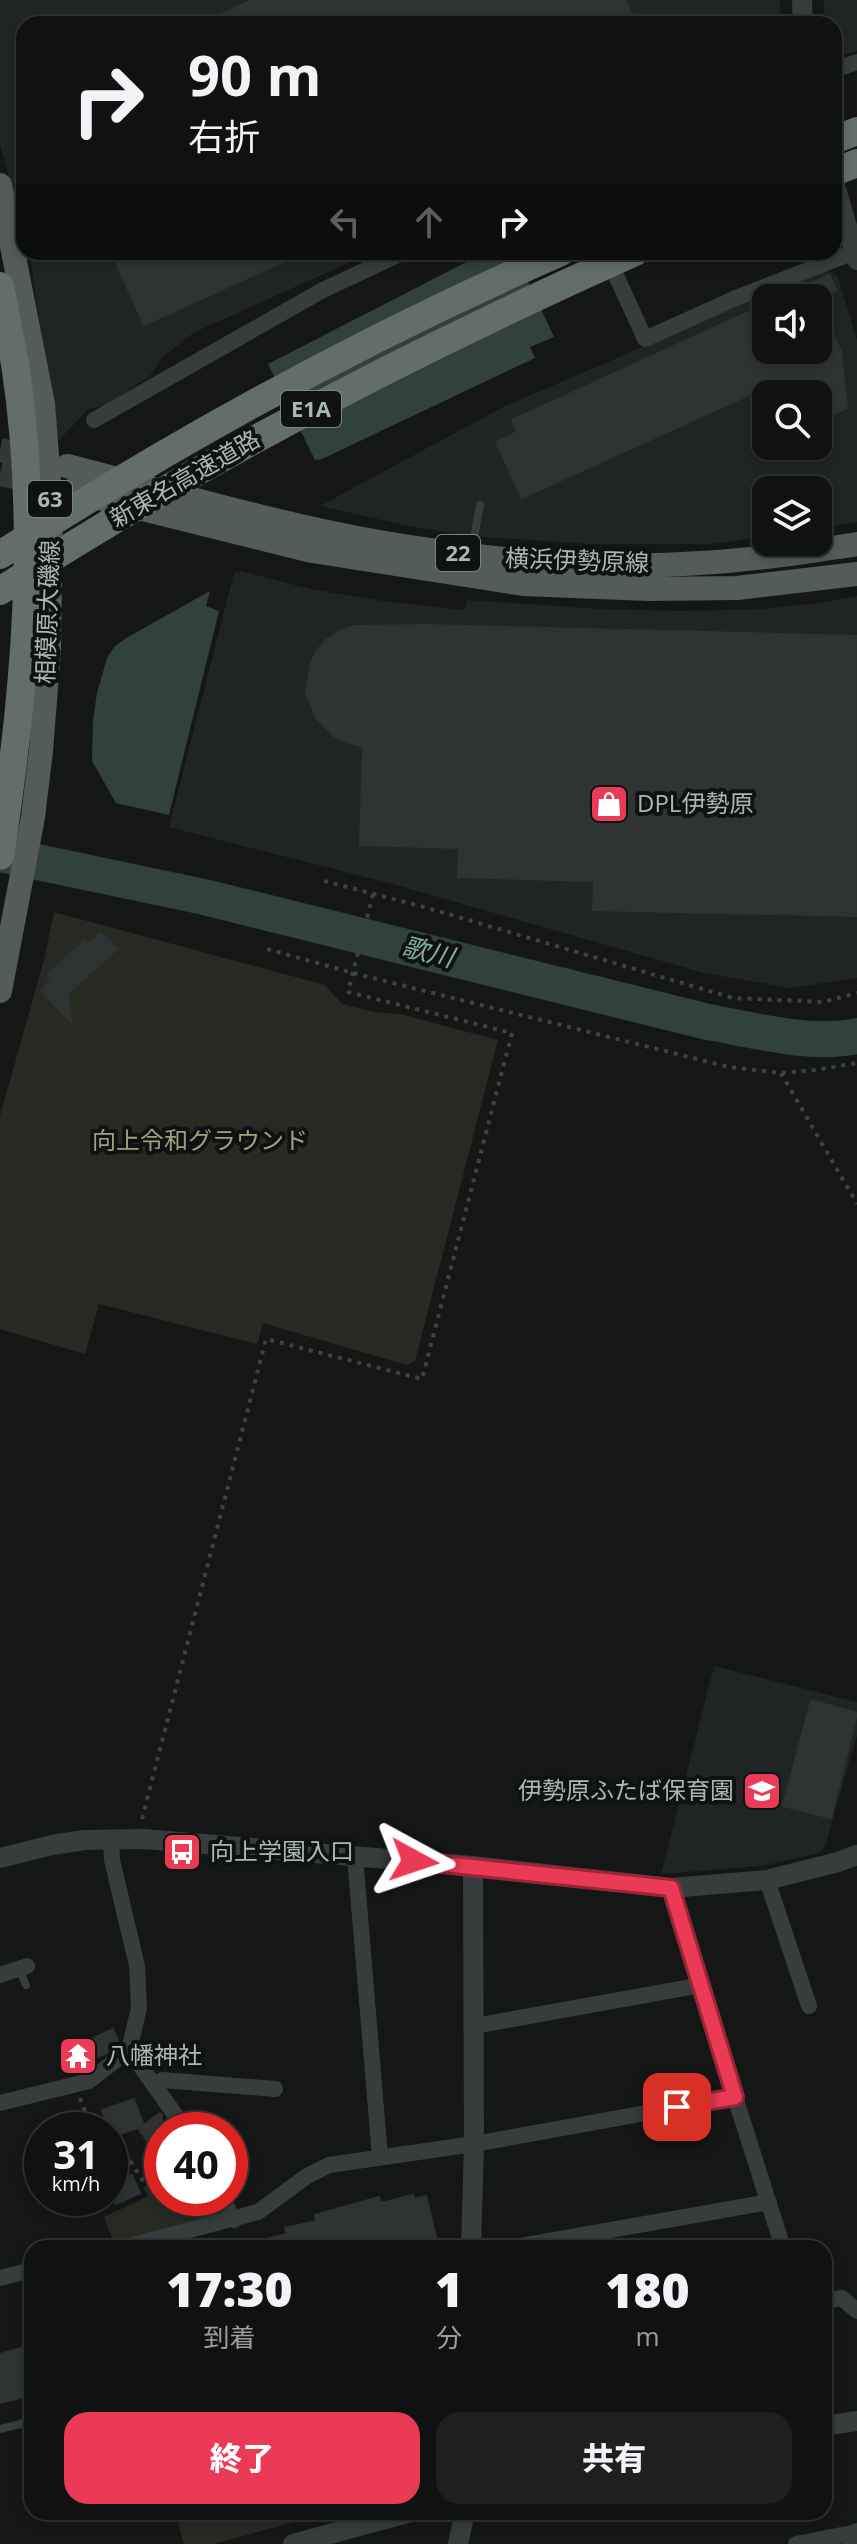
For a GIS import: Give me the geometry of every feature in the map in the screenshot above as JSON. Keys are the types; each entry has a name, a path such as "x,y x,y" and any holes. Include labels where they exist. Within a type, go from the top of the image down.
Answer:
{"highway":[{"name":"新東名高速道路","path":"0,555 181,445 326,366 544,260"},
{"name":"新東名高速道路","path":"0,591 199,469 332,397 527,300 617,260"},
{"path":"0,286 15,366 25,467 27,559 20,813 0,856"}],"main road":[{"name":"相模原大磯線","path":"0,185 43,404 51,506 49,649 20,813 21,890 0,991"},
{"name":"横浜伊勢原線","path":"67,466 320,530 413,548 526,561 649,565 751,559 857,544"},
{"name":"横浜伊勢原線","path":"70,491 312,551 523,584 648,589 737,588 857,574"}],"street":[{"path":"842,208 856,254"},
{"path":"94,420 323,290 387,260"},
{"path":"609,260 645,339 736,298 840,260"},
{"path":"0,2103 17,2090 89,2081 129,2050 139,2008 137,1966 112,1860 111,1839"},
{"path":"0,1858 84,1840 141,1839 473,1866 671,1888 767,1880 857,1855"},
{"path":"355,1856 380,2157"},
{"path":"471,2240 473,1866"},
{"path":"767,1880 795,1989 809,2006"},
{"path":"671,1888 781,2240"},
{"path":"0,1975 23,1967"},
{"path":"474,2026 702,1985"},
{"path":"129,2050 174,2112"},
{"path":"155,2085 162,2080 275,2089"},
{"path":"153,2240 258,2212 307,2176 329,2165 474,2144 735,2097"},
{"path":"553,2240 769,2202"},
{"path":"232,2216 234,2220"},
{"path":"0,2278 24,2272"},
{"path":"832,2300 842,2298 857,2311"},
{"path":"832,2425 857,2421"},
{"path":"293,2544 324,2540 386,2520"},
{"path":"458,2544 463,2520"},
{"path":"796,2544 857,2533"},
{"path":"852,2544 857,2533"}],"lane":[{"path":"470,555 480,505"},
{"path":"23,1967 26,1985"},
{"path":"0,2429 24,2423"}],"path":[{"path":"324,881 733,998 823,1002 857,993"},
{"path":"141,1839 145,1808 266,1339 422,1379 512,1033 348,992 373,894"},
{"path":"267,949 729,1067 781,1073 857,1063"},
{"path":"781,1073 857,1204"},
{"path":"76,2085 86,2112"},
{"path":"128,2162 144,2182"}],"shaded area":[{"path":"0,0 780,0 781,16 16,16 16,204 0,143"},
{"path":"824,0 857,0 857,51 842,56 842,16 825,16"},
{"path":"30,260 354,260 193,333 161,359 150,376 108,404 89,409 58,441"},
{"path":"470,260 518,260 554,337 530,347 535,358 315,460 268,364"},
{"path":"828,270 837,275 857,340 857,522 832,526 832,476 752,476 752,538 712,544 591,544 469,536 320,506 503,407 752,300 752,364 832,364 832,284 793,284"},
{"name":"DPL伊勢原","path":"241,571 310,589 465,610 467,600 682,611 759,609 857,596 857,978 790,988 704,973 389,883 169,827 234,573"},
{"path":"210,591 206,606 219,611 169,815 116,803 92,761 93,720 107,658 115,646 128,637"},
{"name":"伊勢原ふたば保育園","path":"714,1666 857,1702 857,1735 825,1846 819,1853 762,1866 661,1874"}],"green space":[{"name":"向上令和グラウンド","path":"54,912 325,985 342,1004 374,1012 400,1014 498,1040 415,1361 407,1365 263,1323 257,1344 99,1304 85,1354 0,1329 0,1116 44,960"},
{"path":"144,2198 144,2216 217,2216 125,2240 113,2240 104,2217 128,2216 128,2206"},
{"path":"177,2520 294,2520 213,2544 184,2544"}],"building":[{"path":"252,0 625,0 632,16 217,16"},
{"path":"115,260 287,260 144,325"},
{"path":"829,275 836,290 832,292 832,284 809,284"},
{"path":"752,310 752,364 832,364 832,331 841,351 847,408 832,415 832,380 752,380 752,394 522,498 496,442 517,432 512,420"},
{"name":"DPL伊勢原","path":"427,625 857,636 857,916 593,910 594,881 458,877 459,848 360,845 363,746 334,736 317,719 306,694 310,667 315,653 325,641 354,626"},
{"path":"101,933 117,949 66,995 71,1022 41,991 51,980 47,976 85,940 89,944"},
{"path":"811,1700 857,1713 831,1818 783,1806"},
{"path":"113,2029 119,2044 93,2059 85,2042"},
{"path":"134,2099 144,2126 128,2131 128,2112 102,2110"},
{"path":"132,2175 140,2193 128,2198 128,2177"},
{"path":"413,2195 414,2199 426,2196 437,2240 262,2240 287,2234 285,2228 316,2221 315,2215 379,2197 381,2203"},
{"path":"24,2347 24,2397 0,2403 0,2354"}],"waterway":[{"name":"歌川","path":"0,854 204,897 708,1022 801,1038 857,1036"}],"tunnel":[{"path":"0,450 40,459"},
{"path":"0,474 44,484"}],"place":[{"name":"DPL伊勢原","path":"609,804"},
{"name":"伊勢原ふたば保育園","path":"762,1791"},
{"name":"向上学園入口","path":"182,1852"},
{"name":"八幡神社","path":"78,2056"}],"route":[{"path":"414,1861 671,1888 735,2097 677,2107"}]}
